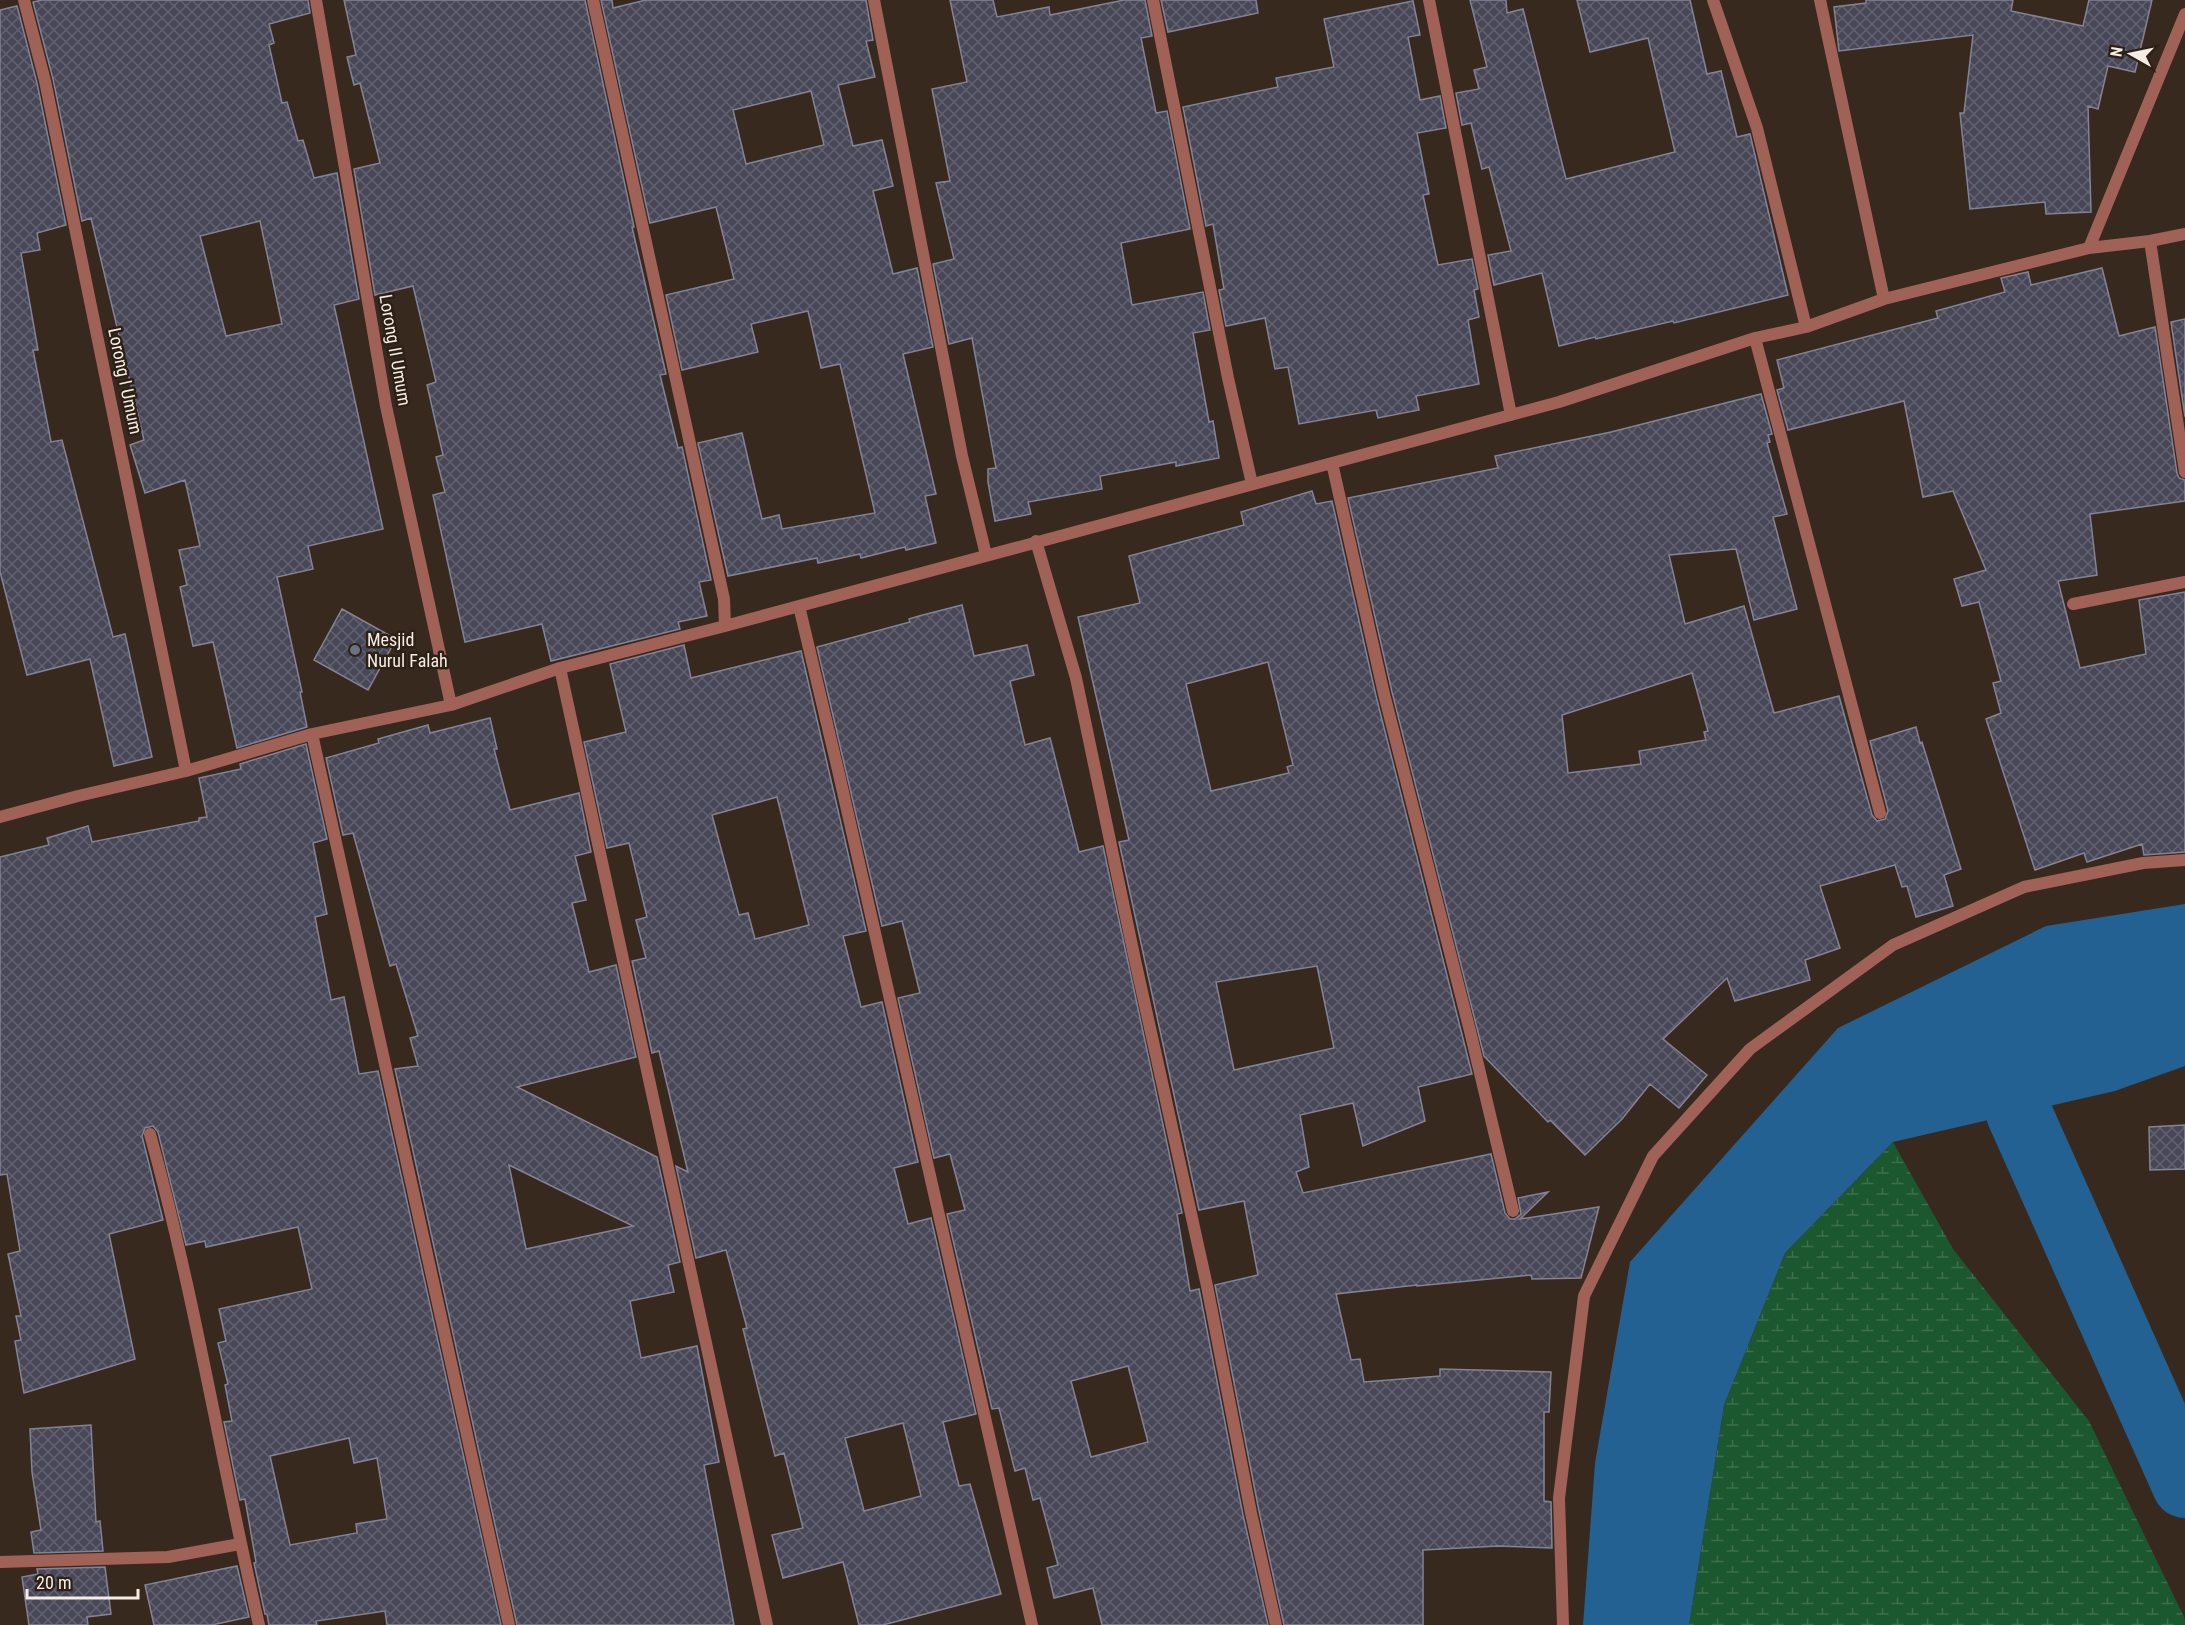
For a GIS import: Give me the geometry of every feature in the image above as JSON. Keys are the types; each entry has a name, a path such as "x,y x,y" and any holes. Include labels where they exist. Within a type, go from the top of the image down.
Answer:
{"street":[{"name":"Lorong I Umum","path":"24,0 45,81 186,771"},
{"name":"Lorong II Umum","path":"316,0 386,406 451,705"},
{"path":"593,0 724,599 725,626"},
{"path":"874,0 962,456 986,555"},
{"path":"1153,0 1228,378 1252,484"},
{"path":"1429,0 1510,415"},
{"path":"1713,0 1757,128 1806,327"},
{"path":"1820,0 1884,299"},
{"path":"2089,248 2185,14"},
{"path":"0,817 186,771 312,734 451,705 560,668 725,626 1558,402 1755,338 1806,327 1884,299 2089,248 2150,241 2185,234"},
{"path":"2150,241 2185,472"},
{"path":"1755,338 1880,813"},
{"path":"1332,463 1384,694 1470,1031 1513,1211"},
{"path":"1036,541 1076,678 1207,1286 1251,1513 1276,1625"},
{"path":"2073,604 2185,582"},
{"path":"799,606 841,781 1032,1625"},
{"path":"560,668 767,1625"},
{"path":"312,734 509,1625"},
{"path":"1563,1625 1559,1498 1584,1296 1653,1156 1750,1049 1893,945 2024,887 2143,863 2185,860"},
{"path":"150,1134 178,1240 240,1544 259,1625"},
{"path":"0,1562 168,1557 240,1544"}],"green space":[{"path":"1893,1142 1953,1249 2089,1421 2185,1619 2185,1625 1689,1625 1724,1405 1785,1253"}],"water":[{"path":"2185,904 2185,1066 2115,1091 1893,1142 1785,1253 1724,1405 1689,1625 1583,1625 1595,1463 1630,1262 1838,1028 2046,926"}],"building":[{"path":"42,0 308,0 310,13 269,24 274,43 269,45 282,103 287,102 298,141 303,140 314,178 337,173 359,299 334,305 383,529 308,546 313,569 277,577 302,692 300,692 307,727 237,748 213,642 193,646 180,587 187,585 179,550 200,546 185,480 145,493 130,445 144,440 91,218 82,221 53,79 33,2","holes":["260,221 282,324 226,336 200,236"]},
{"path":"344,0 585,0 634,227 632,227 666,374 660,375 678,448 682,447 711,580 699,582 707,616 678,622 680,629 551,661 542,624 465,642 433,495 445,492 436,457 443,455 427,385 436,382 413,286 375,295 354,169 380,163 360,83 354,85 347,57 356,55"},
{"path":"601,0 612,0 613,8 646,0 866,0 873,40 866,41 875,77 838,85 853,146 882,140 893,186 873,191 893,274 917,268 933,347 903,354 936,494 925,496 936,543 906,550 905,547 861,558 860,554 818,563 817,558 728,576 698,443 742,433 762,519 779,515 782,529 875,513 840,364 821,368 808,311 751,324 758,352 682,370 666,295 734,279 716,207 650,223","holes":["811,91 824,145 746,164 733,110"]},
{"path":"950,0 993,0 997,17 1049,7 1050,15 1124,0 1145,0 1152,36 1141,38 1156,113 1167,111 1190,229 1121,243 1132,305 1203,292 1210,330 1193,333 1209,422 1213,421 1219,458 1176,466 1176,462 1100,476 1102,489 1028,502 1031,514 995,521 988,469 996,468 972,338 949,344 933,264 954,259 936,183 950,181 932,89 967,82"},
{"path":"1161,0 1256,0 1258,13 1168,32"},
{"path":"1470,0 1506,0 1507,13 1523,9 1566,179 1675,152 1648,38 1590,52 1577,0 1690,0 1707,74 1721,71 1737,137 1750,134 1788,295 1674,323 1673,321 1559,346 1542,273 1494,285 1488,255 1511,251 1489,167 1482,169 1471,123 1462,125 1456,93 1479,89 1474,70 1487,67"},
{"path":"1866,0 2013,0 2011,11 2083,26 2089,0 2152,0 2135,72 2108,66 2098,109 2088,106 2091,212 2046,214 2045,202 1970,209 1960,113 1964,113 1973,35 1839,51 1834,7 1866,3"},
{"path":"1413,1 1420,35 1408,37 1420,100 1440,96 1446,128 1417,133 1429,194 1423,195 1438,265 1472,259 1478,289 1474,290 1479,317 1468,320 1479,384 1416,396 1419,410 1378,418 1376,410 1299,424 1288,367 1275,369 1265,318 1226,326 1219,290 1224,289 1213,224 1206,226 1183,107 1278,87 1276,78 1334,67 1324,19"},
{"path":"17,6 37,83 66,225 37,233 40,250 21,253 38,350 33,350 51,442 62,440 113,637 125,634 152,757 114,766 90,659 27,675 0,572 0,10"},
{"path":"2102,268 2119,336 2155,327 2177,473 2179,478 2185,480 2185,501 2090,514 2097,575 2058,581 2080,668 2146,654 2139,600 2185,592 2185,852 2144,855 2142,844 2087,862 2084,853 2035,870 1986,719 2001,713 1993,683 2001,681 1979,602 1962,606 1954,579 1986,570 1953,491 1923,497 1904,401 1788,430 1777,390 1784,388 1777,360 1938,318 1936,311 2005,292 2001,278 2028,272 2031,285"},
{"path":"2185,319 2185,417 2171,322"},
{"path":"1761,394 1772,434 1768,435 1770,442 1767,443 1787,514 1773,517 1797,609 1754,620 1736,549 1669,555 1685,624 1744,606 1774,713 1839,696 1872,815 1877,821 1885,819 1888,811 1870,741 1916,727 1961,869 1944,875 1953,906 1916,917 1907,886 1902,887 1895,865 1820,886 1840,948 1805,960 1810,980 1735,1001 1727,978 1663,1039 1707,1075 1679,1108 1650,1084 1622,1119 1585,1155 1550,1120 1548,1122 1484,1056 1392,692 1348,498 1498,468 1495,456 1611,432","holes":["1692,673 1708,731 1704,732 1706,740 1639,751 1641,764 1568,773 1562,715"]},
{"path":"1312,491 1316,504 1332,501 1376,696 1472,1074 1418,1087 1425,1121 1363,1146 1353,1103 1300,1115 1309,1167 1296,1172 1303,1193 1491,1154 1505,1213 1510,1219 1515,1219 1521,1214 1518,1198 1548,1192 1520,1219 1599,1207 1581,1278 1532,1279 1531,1275 1336,1294 1351,1360 1360,1359 1364,1382 1440,1376 1440,1369 1551,1372 1549,1412 1544,1412 1544,1501 1551,1502 1552,1548 1498,1546 1423,1550 1423,1625 1284,1625 1259,1511 1215,1285 1258,1275 1244,1201 1199,1210 1119,842 1129,840 1078,617 1140,603 1129,556 1244,525 1241,512","holes":["1268,662 1293,765 1287,767 1289,773 1211,791 1186,684","1317,966 1334,1048 1234,1070 1216,982"]},
{"path":"962,605 974,656 1027,645 1034,675 1010,681 1025,745 1050,738 1079,852 1103,846 1182,1213 1177,1214 1190,1291 1199,1289 1243,1515 1268,1625 1102,1625 1093,1588 1054,1598 1047,1568 1058,1565 1040,1498 1033,1500 1025,1468 1015,1471 999,1408 992,1409 947,1214 965,1210 950,1154 934,1158 898,998 920,993 902,921 882,926 817,647 910,622 909,619","holes":["1128,1366 1148,1442 1091,1457 1071,1381"]},
{"name":"Mesjid Nurul Falah","path":"342,609 396,639 368,690 314,660"},
{"path":"684,645 691,678 801,651 866,931 843,936 861,1007 882,1002 918,1162 894,1168 908,1224 931,1218 976,1414 943,1422 959,1486 970,1484 1001,1594 883,1625 859,1625 843,1562 783,1578 772,1535 803,1528 784,1453 775,1456 743,1329 747,1328 726,1250 696,1258 676,1166 688,1172 659,1051 652,1053 632,961 646,958 636,920 647,917 629,843 607,848 584,742 626,732 610,664","holes":["777,797 809,925 755,939 748,913 739,915 712,815","903,1423 921,1496 864,1511 845,1438"]},
{"path":"490,718 497,749 494,749 510,810 579,793 591,852 575,856 586,900 572,903 589,972 616,965 636,1057 517,1087 657,1157 680,1262 668,1265 674,1292 630,1301 641,1358 697,1346 719,1462 704,1465 734,1625 517,1625 395,1069 418,1066 410,1038 418,1036 396,964 390,966 353,833 343,835 326,758 379,743 378,739 428,725 430,733","holes":["509,1165 633,1226 526,1249"]},
{"path":"306,744 327,839 313,843 327,914 315,917 331,1000 344,997 359,1074 378,1071 501,1625 387,1625 385,1611 316,1621 317,1625 269,1625 254,1563 256,1562 245,1499 240,1500 224,1422 232,1421 225,1385 228,1384 218,1343 226,1341 219,1309 312,1289 298,1227 206,1247 205,1241 186,1245 158,1132 153,1126 145,1128 142,1136 163,1220 109,1234 135,1359 24,1393 15,1341 21,1340 16,1316 21,1316 8,1254 20,1251 7,1174 0,1175 0,857 49,845 47,838 88,826 92,842 199,821 199,818 207,817 199,778 241,769 240,764","holes":["349,1438 354,1463 377,1458 387,1519 356,1524 357,1533 290,1545 270,1456"]},
{"path":"2185,1125 2185,1169 2150,1170 2149,1127"},
{"path":"91,1425 96,1522 100,1521 103,1551 34,1553 31,1532 41,1530 32,1472 30,1429"},
{"path":"237,1566 249,1617 212,1625 154,1625 145,1585"},
{"path":"105,1567 111,1614 87,1617 88,1625 29,1625 22,1577 38,1574 37,1569"}],"waterway":[{"path":"2019,1113 2185,1485"}],"place":[{"name":"Mesjid Nurul Falah","path":"355,650"}]}
